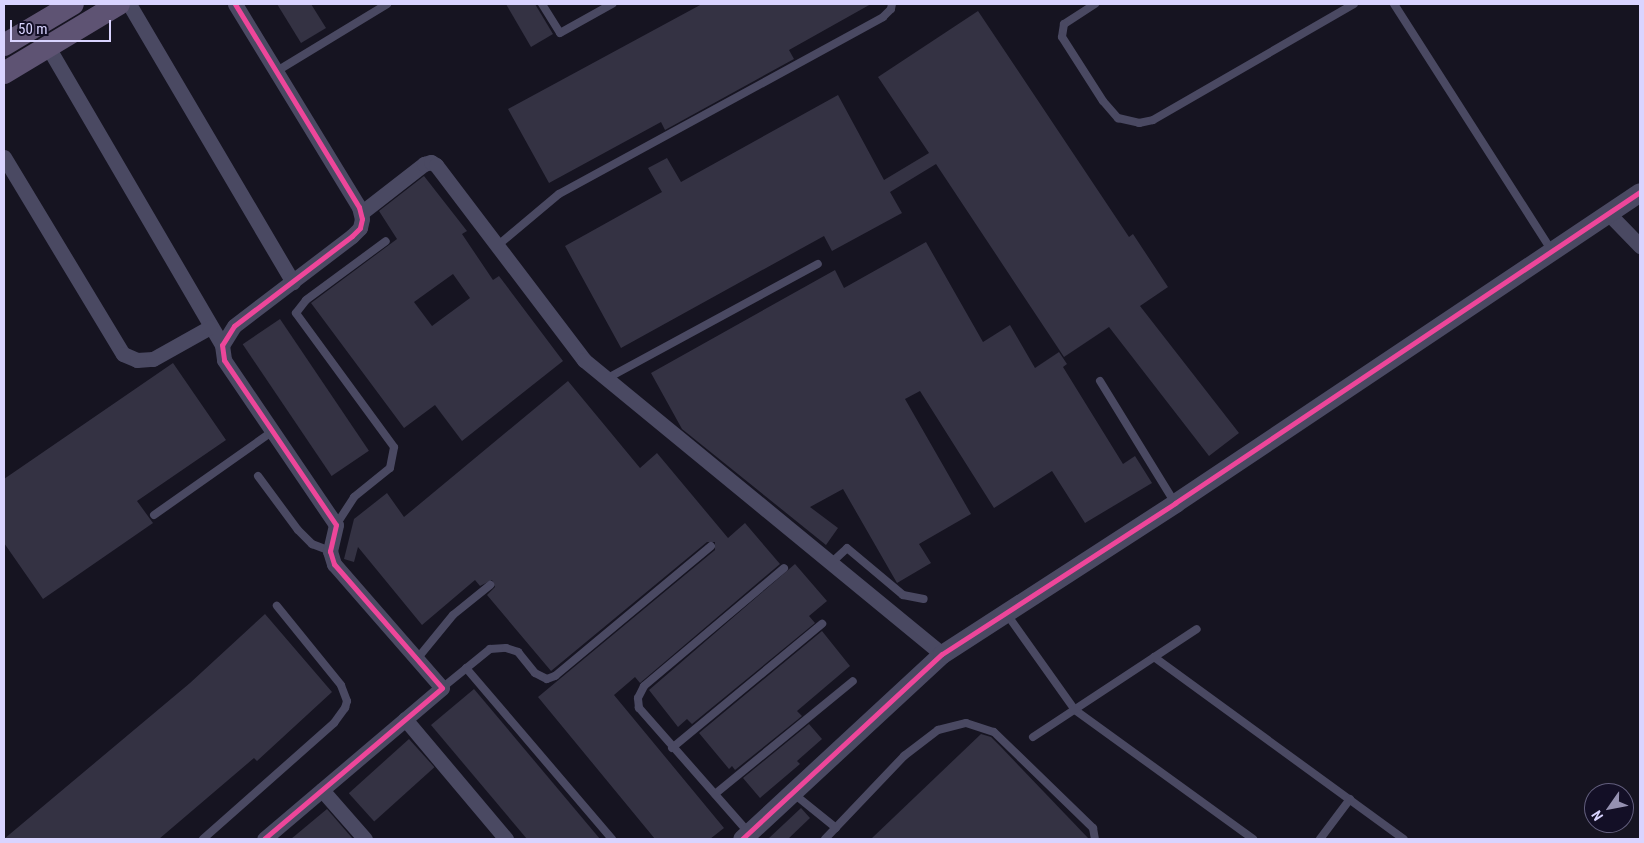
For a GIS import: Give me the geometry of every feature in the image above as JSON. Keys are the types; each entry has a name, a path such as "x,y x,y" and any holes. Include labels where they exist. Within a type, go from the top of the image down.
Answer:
{"main road":[{"path":"4,45 73,4"},
{"path":"4,73 119,4"}],"street":[{"path":"129,4 292,282"},
{"path":"222,345 234,326 352,236 362,224 361,213 235,4"},
{"path":"48,47 222,345 224,360 336,525 330,551 341,575 442,688 264,839"},
{"path":"4,157 123,354 137,360 153,359 210,327"},
{"path":"361,213 430,162 497,246 571,344 606,378 830,564 942,654"},
{"path":"746,836 794,794 942,654 1175,503 1553,252 1640,192"},
{"path":"1609,214 1640,246"},
{"path":"405,719 506,839"},
{"path":"322,790 365,839"}],"lane":[{"path":"277,71 386,4"},
{"path":"542,4 560,33 612,4"},
{"path":"497,246 558,194 883,17 891,10 892,4"},
{"path":"1096,4 1064,24 1062,37 1103,101 1118,118 1139,123 1153,120 1354,4"},
{"path":"1394,4 1553,252"},
{"path":"336,525 354,497 390,468 394,447 296,313 306,300 386,241"},
{"path":"606,378 818,264"},
{"path":"1100,381 1175,503"},
{"path":"154,515 273,431"},
{"path":"258,476 312,544 330,551"},
{"path":"442,688 490,649 506,648 518,652 535,673 547,679 555,676 711,546"},
{"path":"830,564 847,548 903,595 924,599"},
{"path":"746,836 715,794 672,748 639,708 638,698 644,686 784,568"},
{"path":"417,659 453,615 490,585"},
{"path":"203,839 334,723 345,708 346,701 341,685 277,606"},
{"path":"1006,613 1075,710 1253,839"},
{"path":"672,748 822,624"},
{"path":"1033,737 1197,629"},
{"path":"1154,657 1404,839"},
{"path":"466,668 612,839"},
{"path":"715,794 853,680"},
{"path":"825,839 904,756 938,730 966,723 994,732 1093,828 1096,839"},
{"path":"794,794 836,828"},
{"path":"1320,839 1350,799"}],"building":[{"path":"277,4 311,4 326,28 301,43"},
{"path":"506,4 535,4 553,34 531,47"},
{"path":"702,4 871,4 789,50 794,59 665,130 661,122 549,183 508,109"},
{"path":"978,11 1129,237 1133,234 1168,287 1140,306 1239,433 1209,456 1109,327 1064,357 936,164 890,192 902,213 832,251 824,236 621,348 565,246 662,192 648,168 667,158 681,182 838,95 884,180 929,153 878,77"},
{"path":"424,176 467,231 462,234 493,280 499,276 563,361 462,441 435,405 404,428 311,303 397,239 379,211","holes":["453,274 470,298 432,326 414,302"]},
{"path":"926,242 983,342 1010,325 1035,368 1059,352 1067,364 1063,367 1123,464 1135,456 1152,483 1085,523 1052,471 994,508 920,391 905,399 971,514 919,544 931,563 897,583 843,489 810,507 838,528 826,545 682,429 651,373 835,270 844,288"},
{"path":"280,319 369,451 332,476 243,344"},
{"path":"173,363 226,440 137,501 153,523 43,599 4,543 4,479"},
{"path":"568,381 640,468 657,453 728,538 745,523 780,564 640,683 635,677 614,695 724,828 710,839 655,839 538,697 715,550 715,542 707,542 551,671 487,595 495,587 492,580 480,586 475,580 422,625 358,547 354,562 344,559 354,519 387,493 404,517"},
{"path":"795,564 827,601 809,616 815,623 692,724 687,719 678,727 649,690"},
{"path":"265,614 332,692 257,761 254,758 159,839 4,839 190,683"},
{"path":"822,631 850,666 797,711 802,716 735,770 732,766 729,769 699,733"},
{"path":"474,689 600,839 527,839 431,725"},
{"path":"809,724 822,739 797,761 800,764 760,798 743,778"},
{"path":"981,734 991,737 1089,839 871,839"},
{"path":"409,739 434,767 374,821 349,793"},
{"path":"801,808 810,818 788,839 768,839"},
{"path":"327,809 353,839 291,839"}],"cycle path":[{"path":"235,4 359,207 362,219 360,228 352,236 234,326 222,345 224,360 336,525 330,551 334,564 442,688 264,839"},
{"path":"742,839 942,654 1175,503 1640,192"}]}
